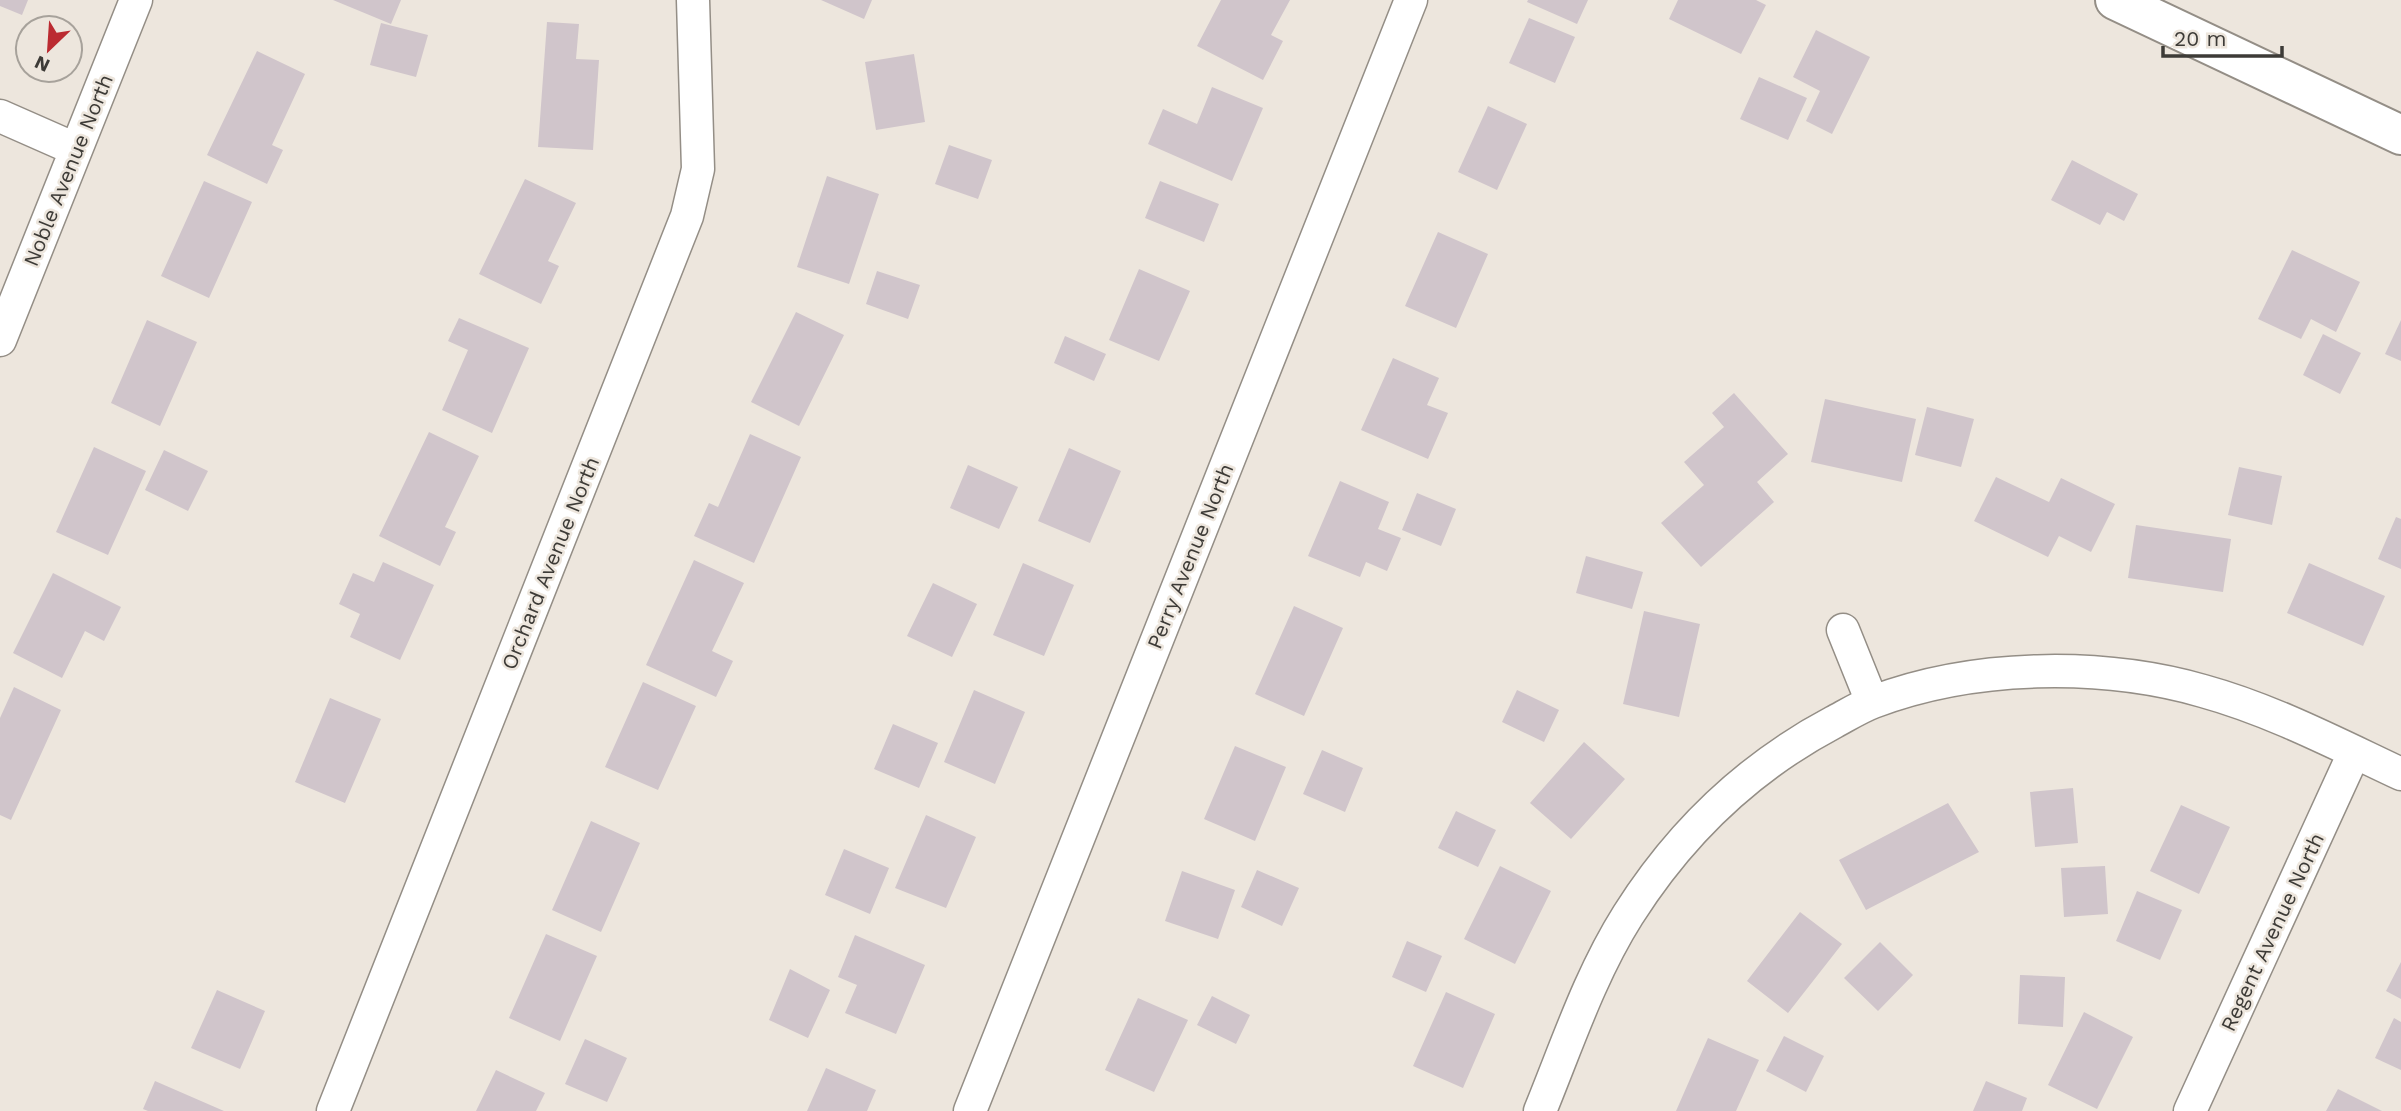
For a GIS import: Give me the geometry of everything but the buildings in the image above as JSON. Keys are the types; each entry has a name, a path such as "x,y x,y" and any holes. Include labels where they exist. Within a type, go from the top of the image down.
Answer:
{"street":[{"name":"Noble Avenue North","path":"0,340 136,0"},
{"name":"Orchard Avenue North","path":"333,1111 687,216 698,169 693,0"},
{"name":"Perry Avenue North","path":"970,1111 1411,0"},
{"path":"2115,0 2401,135"},
{"path":"0,116 75,149"},
{"path":"1843,630 1872,702"},
{"path":"1541,1111 1589,990 1627,917 1675,848 1734,790 1799,740 1872,702 1953,680 2036,671 2120,674 2203,691 2280,718 2401,774"},
{"name":"Regent Avenue North","path":"2190,1111 2354,752"}]}
